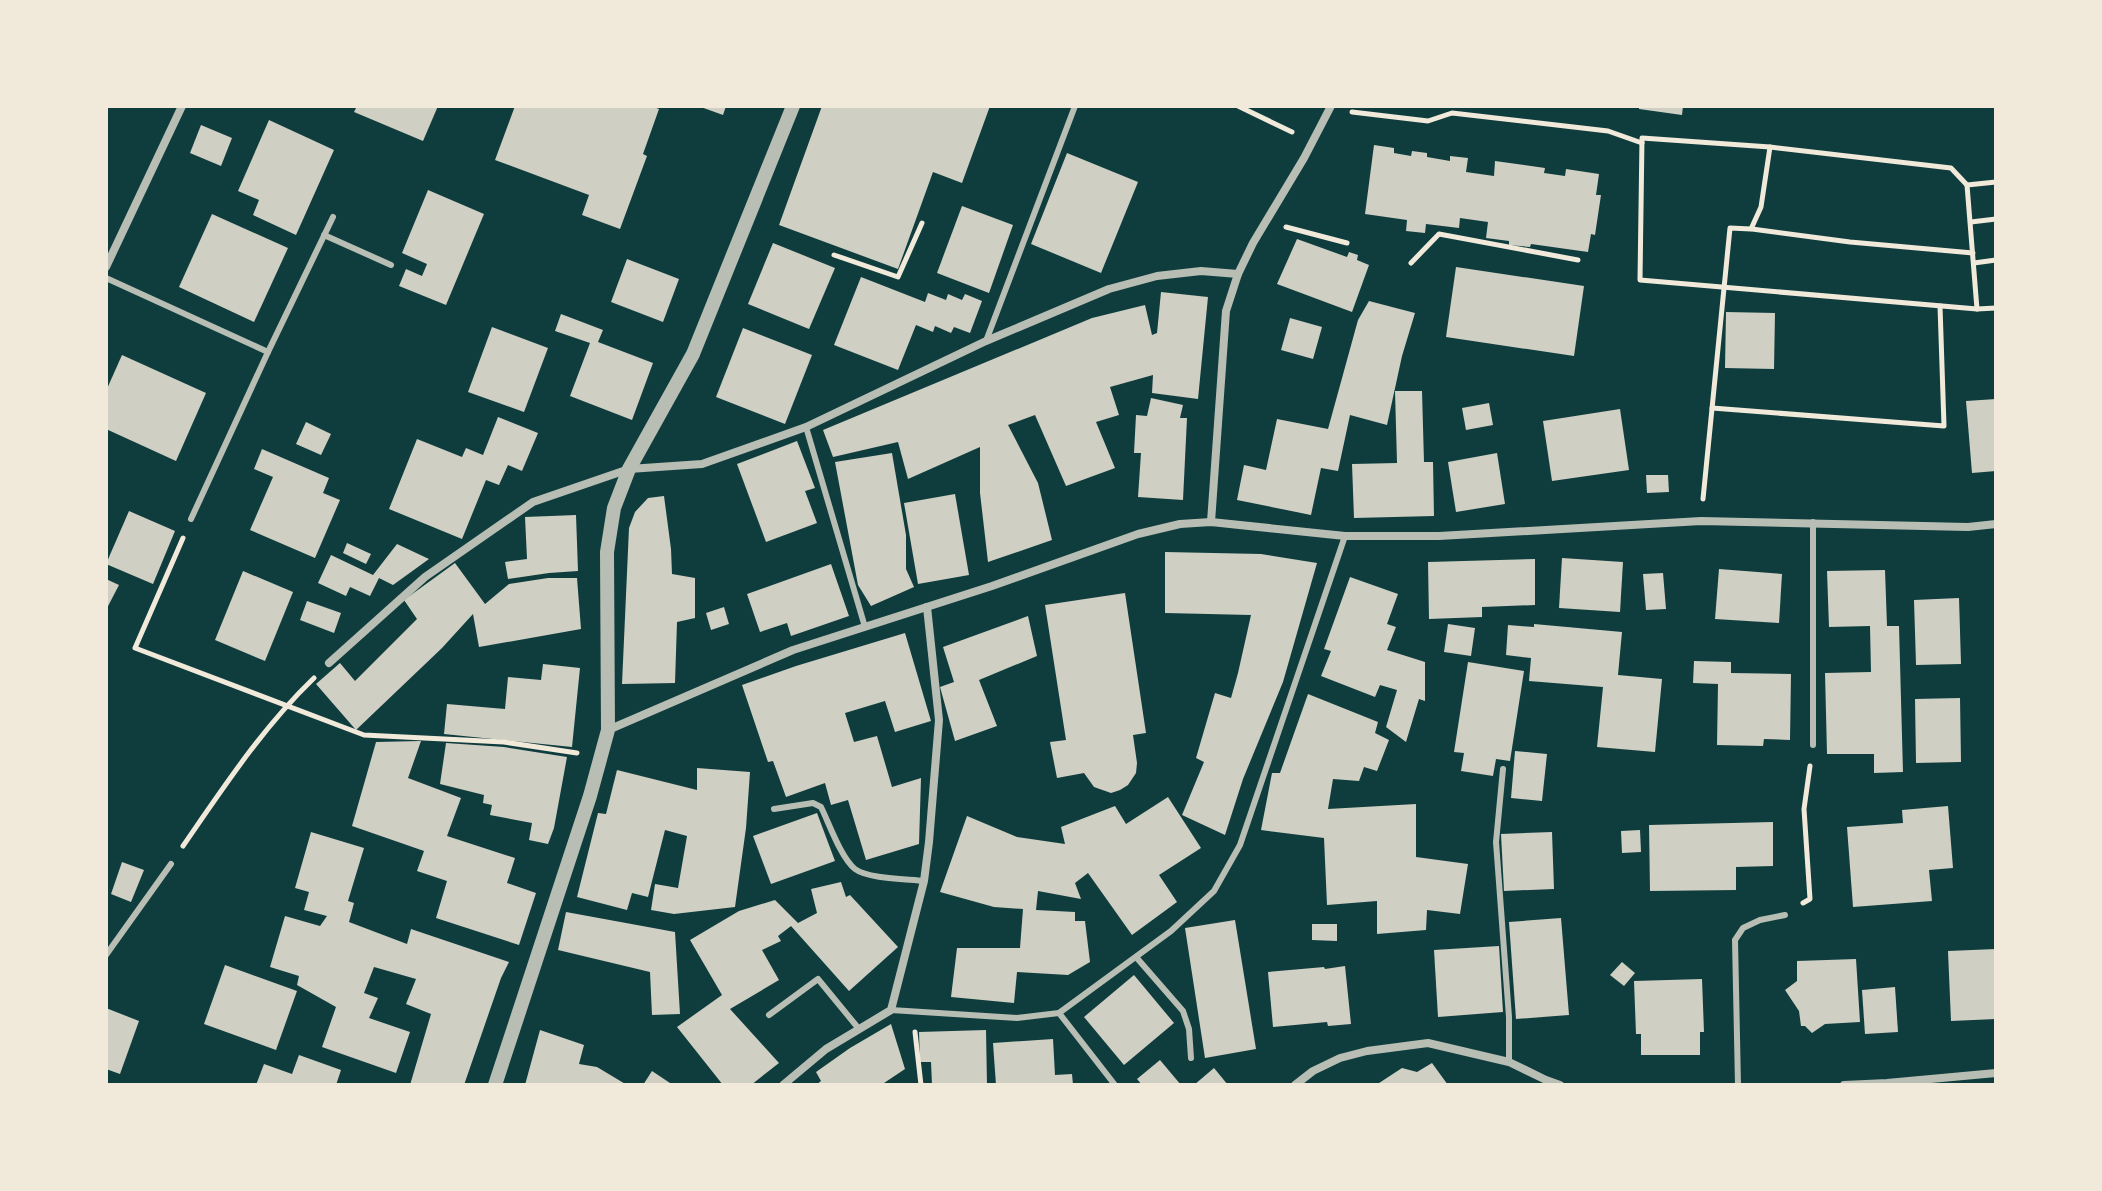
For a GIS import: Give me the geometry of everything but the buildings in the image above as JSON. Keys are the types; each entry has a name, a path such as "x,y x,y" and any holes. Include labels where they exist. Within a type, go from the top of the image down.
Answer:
{"street":[{"path":"106,267 182,106"},
{"path":"495,1085 590,796 608,730 607,552 614,508 629,469 693,354 793,106"},
{"path":"1211,522 1226,311 1238,274 1330,108"},
{"path":"329,663 425,577 533,502 629,469 702,464 806,427 986,341 1109,289 1157,276 1201,271 1238,274"},
{"path":"608,730 793,650 992,586 1138,534 1180,524 1211,522 1345,536 1439,536 1701,521 1968,527 1996,524"},
{"path":"783,1085 826,1049 891,1010 924,881 929,842 939,720 927,607"},
{"path":"1295,1085 1313,1071 1340,1058 1428,1043 1509,1062 1547,1082 1560,1085"},
{"path":"1844,1085 1996,1073"}],"lane":[{"path":"986,341 1075,106"},
{"path":"191,519 333,217"},
{"path":"324,235 391,265"},
{"path":"106,278 268,352"},
{"path":"806,427 865,627"},
{"path":"1813,522 1813,745"},
{"path":"891,1010 1017,1018 1059,1013 1171,931 1214,891 1240,845 1345,536"},
{"path":"1503,769 1496,842 1509,1017 1509,1062"},
{"path":"774,809 813,803 821,807 846,858 855,869 865,874 924,881"},
{"path":"106,955 171,864"},
{"path":"1738,1085 1735,940 1743,928 1760,920 1785,915"},
{"path":"1136,957 1183,1011 1189,1029 1191,1058"},
{"path":"769,1015 818,979 859,1029"},
{"path":"1059,1013 1115,1085"}],"path":[{"path":"1238,106 1293,133 1304,158"},
{"path":"1330,108 1428,121 1452,113 1608,131 1642,143"},
{"path":"1977,309 1967,185 1951,168 1770,147 1642,138 1640,280 1977,309 1996,308"},
{"path":"1751,229 1761,207 1770,147"},
{"path":"1967,185 1996,182"},
{"path":"1971,222 1996,219"},
{"path":"1266,222 1347,243"},
{"path":"834,255 898,277 922,223"},
{"path":"1701,521 1730,228 1973,253"},
{"path":"1411,263 1439,234 1578,260"},
{"path":"1974,263 1996,260"},
{"path":"1712,408 1944,426 1940,306"},
{"path":"171,864 224,785 287,706 329,663"},
{"path":"1785,915 1810,899 1804,809 1813,745"},
{"path":"910,1012 921,1085"}]}
